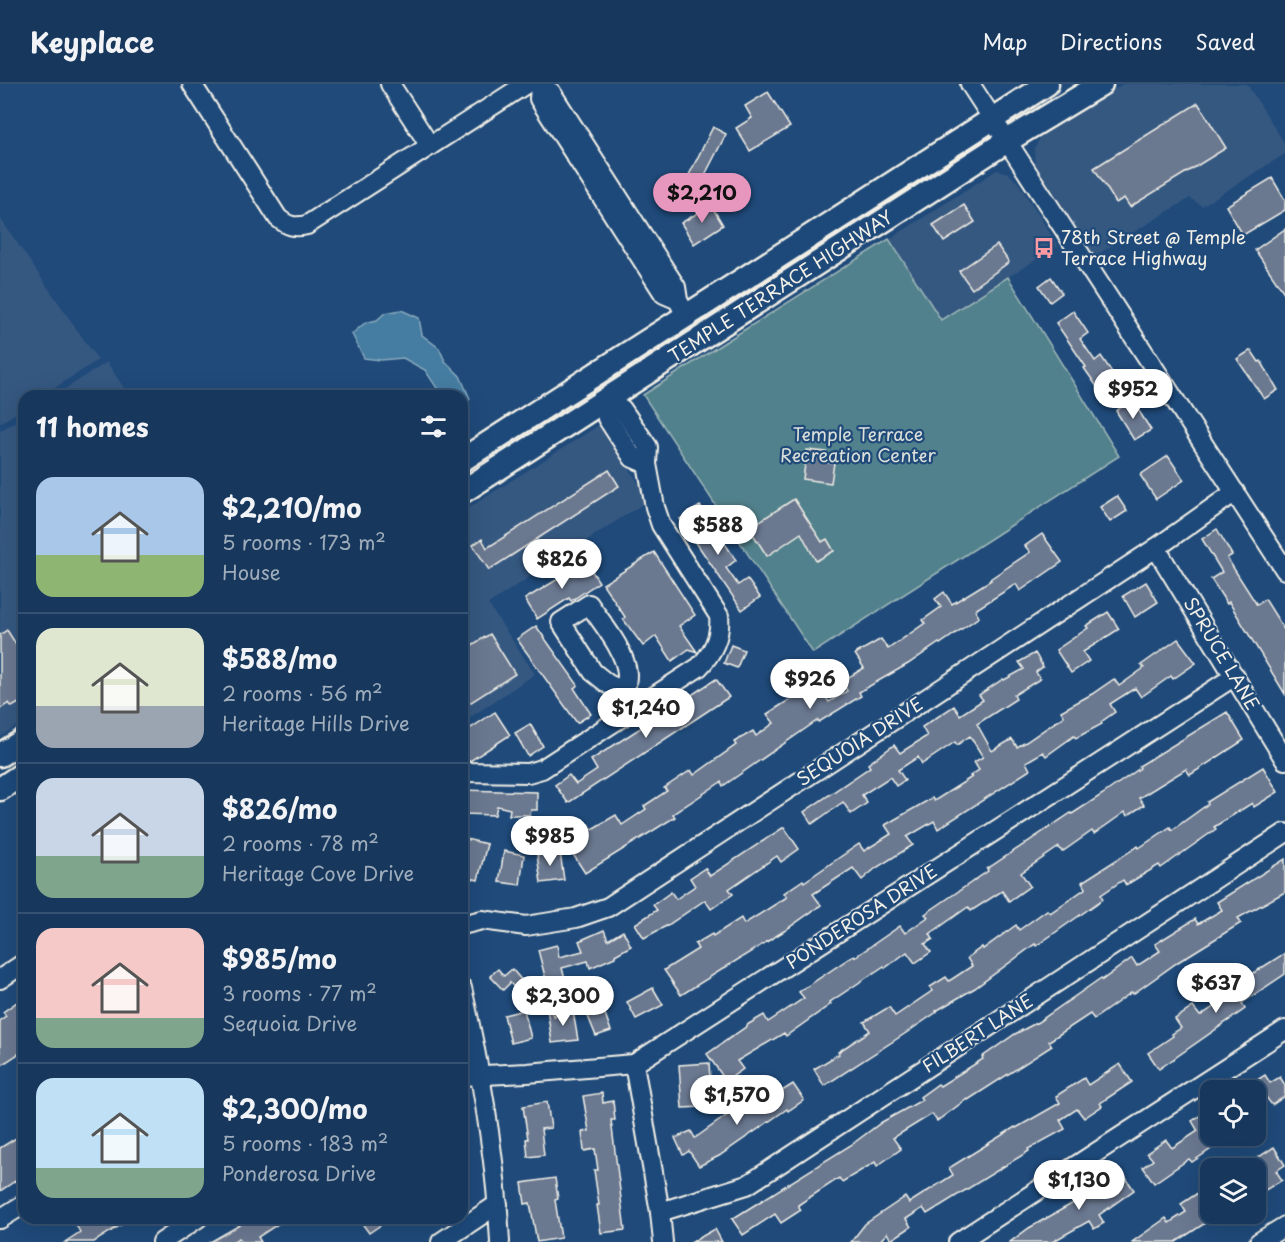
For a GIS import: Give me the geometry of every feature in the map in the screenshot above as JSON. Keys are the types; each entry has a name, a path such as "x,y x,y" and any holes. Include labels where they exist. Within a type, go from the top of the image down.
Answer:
{"main road":[{"name":"TEMPLE TERRACE HIGHWAY","path":"468,456 682,308 1047,84"},
{"name":"TEMPLE TERRACE HIGHWAY","path":"468,488 607,405 1007,141 1101,84"},
{"path":"607,405 604,388 679,337 682,308"},
{"path":"0,755 18,744"},
{"path":"0,789 18,777"}],"street":[{"path":"192,84 278,218 296,227 307,225 430,146 535,85 551,92 593,170 676,287 682,308"},
{"path":"390,84 430,146"},
{"path":"970,84 1285,570"},
{"path":"468,772 535,772 636,709 705,661 715,644 720,624 716,609 661,525 647,464 648,447 622,409 607,405"},
{"name":"SEQUOIA DRIVE","path":"468,924 482,920 526,926 576,918 608,907 1156,548 1235,492"},
{"name":"SPRUCE LANE","path":"1156,548 1285,760"},
{"path":"625,692 627,674 625,662 589,604 561,622 593,672 608,684 625,692 636,709"},
{"name":"PONDEROSA DRIVE","path":"468,1076 634,1064 1235,676"},
{"name":"FILBERT LANE","path":"660,1212 747,1185 1285,833"},
{"path":"0,979 18,967"},
{"path":"468,1015 481,1075 498,1204 500,1242"},
{"path":"958,1242 1285,1030"},
{"path":"634,1064 660,1212 663,1242"},
{"path":"441,1242 498,1204"},
{"path":"0,1219 18,1207"},
{"path":"162,1242 189,1224"},
{"path":"1259,1242 1285,1226"}],"shaded area":[{"path":"1123,84 1247,84 1285,144 1285,154 1202,206 1190,198 1095,256 1035,164 1034,150 1046,130"},
{"path":"997,170 1008,173 1019,184 1058,246 941,319 890,239"},
{"path":"0,218 98,360 51,390 18,390 18,412 0,423"},
{"path":"401,310 419,318 422,335 439,348 445,361 460,376 466,390 438,390 425,370 403,358 381,360 364,358 352,334 365,323 377,320 385,313"},
{"path":"107,362 125,390 63,390"},
{"path":"18,420 18,725 0,737 0,431"},
{"path":"601,424 649,500 488,604 535,674 468,719 468,508"}],"green space":[{"name":"Temple Terrace Recreation Center","path":"889,239 941,320 1008,277 1119,456 813,653 643,395"}],"building":[{"path":"768,92 790,127 750,151 736,128 752,118 745,106"},
{"path":"1198,103 1226,148 1130,207 1124,198 1116,203 1094,168"},
{"path":"713,127 726,134 689,206 677,199"},
{"path":"1272,178 1285,200 1285,210 1243,235 1226,206"},
{"path":"711,205 723,225 694,244 681,223"},
{"path":"964,205 975,222 944,242 933,225"},
{"path":"1285,229 1285,294 1255,250"},
{"path":"997,245 1009,262 972,289 959,271"},
{"path":"1051,277 1062,293 1050,302 1039,286"},
{"path":"1073,311 1088,333 1080,339 1095,361 1101,356 1118,381 1110,387 1115,395 1107,401 1056,323"},
{"path":"1251,350 1259,362 1261,361 1278,390 1264,399 1237,359"},
{"path":"1132,400 1151,430 1134,440 1116,411"},
{"path":"807,450 826,452 824,462 834,463 831,483 803,479"},
{"path":"1168,456 1184,480 1156,499 1140,475"},
{"path":"609,470 619,486 489,570 473,545 482,539 487,548"},
{"path":"1117,496 1127,511 1110,522 1100,507"},
{"path":"794,499 822,542 827,539 834,551 816,561 801,533 767,556 749,528"},
{"path":"700,506 736,560 726,568 738,585 747,579 760,597 742,610 680,519"},
{"path":"1217,529 1232,555 1227,558 1257,605 1265,599 1285,631 1285,694 1229,602 1227,604 1211,579 1222,572 1202,539"},
{"path":"1042,534 1062,562 1020,591 1016,584 975,610 979,617 940,644 859,692 861,696 819,722 818,720 723,786 721,782 673,814 675,817 585,873 569,848 577,843 572,834 588,824 592,829 616,815 622,825 646,809 644,806 667,791 664,788 691,770 694,775 736,745 734,742 753,731 756,736 774,723 767,714 816,683 829,702 847,691 842,681 864,668 855,654 881,639 888,649 925,623 923,620 941,607 935,599 944,592 952,604 1030,552 1025,546"},
{"path":"654,552 695,615 679,626 697,652 689,649 672,661 656,636 643,646 623,619 625,617 603,584"},
{"path":"586,562 599,582 571,601 569,598 537,619 525,599"},
{"path":"1146,582 1158,602 1135,617 1123,596"},
{"path":"1108,612 1119,629 1083,652 1089,661 1071,673 1056,650"},
{"path":"536,626 578,685 574,688 591,714 577,723 517,639"},
{"path":"7,630 18,647 18,704 12,707 9,703 0,709 0,635"},
{"path":"490,634 515,674 468,704 468,647"},
{"path":"1178,639 1196,663 1173,679 1171,676 1141,697 1135,688 1110,704 1115,712 1101,722 1102,724 1076,738 1074,736 1046,756 1043,752 1026,762 1030,770 938,829 934,821 907,837 913,845 876,868 862,880 853,868 813,894 821,905 784,931 681,995 664,970 698,949 695,944 712,934 713,936 741,918 744,924 787,897 784,893 859,844 864,851 891,834 885,825 932,798 934,801 972,777 970,776 979,770 974,762 983,757 970,736 957,745 955,742 922,764 918,757 898,770 905,780 896,786 890,777 862,795 867,803 851,814 843,802 812,824 804,812 870,767 868,764 894,745 900,753 927,736 922,727 954,706 960,715 983,700 979,695 1003,679 1024,669 1019,662 1035,653 1043,667 1036,672 1040,679 1014,695 1016,699 977,724 992,751 1012,739 1017,747 1026,742 1064,716 1061,711 1114,679 1119,686 1144,668 1141,665"},
{"path":"731,645 744,650 737,668 724,663"},
{"path":"716,679 729,697 568,803 555,785 569,775 576,784 597,770 591,760"},
{"path":"495,712 510,735 468,761 468,730"},
{"path":"1227,712 1244,740 1190,775 1186,769 1139,798 1144,805 1127,816 1125,812 1094,834 1092,831 1062,852 1059,847 1021,873 1030,886 1009,901 1002,891 971,911 968,907 930,934 933,939 925,944 931,952 915,963 907,952 885,968 884,966 830,1002 831,1004 786,1036 784,1033 737,1061 743,1069 726,1081 707,1054 764,1015 768,1022 804,998 799,992 900,926 905,933 928,917 925,914 988,871 987,869 1103,794 1140,768 1139,766"},
{"path":"530,724 543,746 528,756 515,733"},
{"path":"1263,767 1278,792 1254,807 1252,803 1214,827 1216,829 1161,868 1159,865 1126,885 1123,880 1101,895 1103,899 1036,946 1035,944 975,988 936,1011 824,1086 814,1069 870,1031 864,1022 889,1007 895,1016 932,991 930,987 946,977 949,981 972,966 967,958 982,947 983,949 1016,925 1019,930 1047,910 1050,913 1086,888 1082,882 1170,827 1172,830 1208,804 1207,802"},
{"path":"468,790 537,792 537,810 531,810 530,815 509,815 510,809 497,806 495,815 468,814"},
{"path":"784,827 799,849 781,862 777,856 729,889 733,894 711,909 705,900 644,938 635,924 657,910 653,905 671,892 676,899 695,886 690,878 705,868 710,876"},
{"path":"468,839 487,844 478,880 468,878"},
{"path":"504,851 524,855 520,885 499,882"},
{"path":"560,852 564,880 541,883 537,855"},
{"path":"1285,859 1285,892 1238,918 1241,923 1178,962 1133,994 1132,992 1094,1019 1090,1014 1049,1041 1052,1046 967,1099 937,1121 932,1114 893,1138 901,1149 877,1166 875,1162 842,1182 839,1178 798,1205 801,1210 781,1223 775,1214 743,1235 732,1219 851,1145 882,1122 922,1100 920,1097 938,1084 940,1086 983,1059 982,1057 1015,1034 1038,1022 1132,958 1137,966 1160,951 1155,944 1195,919 1198,924 1222,910 1217,902"},
{"path":"604,930 608,940 623,931 631,946 615,957 590,968 588,961 562,968 565,979 547,984 538,950 557,945 559,957 583,951 579,941"},
{"path":"1285,953 1285,974 1242,1003 1245,1009 1159,1069 1148,1053 1181,1028 1175,1019 1193,1007 1200,1016 1243,987 1239,982"},
{"path":"498,969 504,976 512,969 524,983 517,990 510,983 503,990 490,976"},
{"path":"653,988 663,1005 636,1019 627,1002"},
{"path":"18,1001 18,1054 0,1066 0,1020 6,1016 3,1012"},
{"path":"547,1008 555,1017 554,1014 573,1011 578,1040 552,1043"},
{"path":"603,1008 611,1031 596,1036 587,1014"},
{"path":"524,1010 531,1038 511,1043 504,1015"},
{"path":"709,1063 711,1095 701,1096 702,1107 682,1108 679,1065"},
{"path":"1120,1064 1132,1082 1100,1103 1102,1106 1084,1118 1077,1109 1060,1120 1065,1129 1028,1149 1029,1151 927,1214 923,1208 906,1219 911,1227 891,1240 887,1233 879,1242 851,1242 865,1224 905,1197 909,1203 953,1175 949,1168 1015,1127 1060,1103 1056,1096 1084,1078 1088,1085"},
{"path":"1265,1075 1270,1083 1280,1077 1285,1085 1285,1096 1272,1105 1266,1097 1266,1080 1257,1080"},
{"path":"793,1084 804,1100 788,1111 787,1109 719,1156 699,1166 689,1151 683,1155 675,1138 691,1131 695,1138 733,1111 735,1114 768,1094 771,1098"},
{"path":"602,1093 603,1103 613,1101 615,1120 611,1120 625,1230 601,1233 594,1170 598,1170 595,1149 584,1151 582,1132 589,1131 583,1096"},
{"path":"547,1102 551,1128 541,1129 544,1155 528,1157 523,1106"},
{"path":"1200,1116 1200,1146 1209,1146 1211,1149 1192,1162 1189,1159 1154,1183 1143,1167 1153,1160 1147,1153 1166,1140 1172,1148 1198,1131 1192,1121"},
{"path":"18,1137 18,1179 0,1191 0,1148"},
{"path":"1274,1147 1285,1165 1276,1171 1282,1180 1266,1190 1266,1158 1257,1158"},
{"path":"1109,1174 1114,1181 1124,1175 1134,1190 1099,1215 1104,1223 1094,1229 1089,1221 1052,1242 1010,1242 1029,1228 1077,1201 1075,1198"},
{"path":"555,1178 558,1199 555,1200 561,1238 537,1242 530,1203 525,1204 522,1183"},
{"path":"1200,1192 1200,1224 1204,1224 1176,1242 1132,1242 1166,1218 1169,1223 1186,1212 1181,1204"},
{"path":"122,1224 94,1242 65,1242 80,1232 76,1225"},
{"path":"242,1224 278,1224 258,1237 261,1242 242,1242 239,1238 232,1242 210,1242"},
{"path":"362,1224 382,1224 369,1233"},
{"path":"715,1229 722,1242 692,1242"}],"place":[{"name":"78th Street @ Temple Terrace Highway","path":"1044,248"}]}
